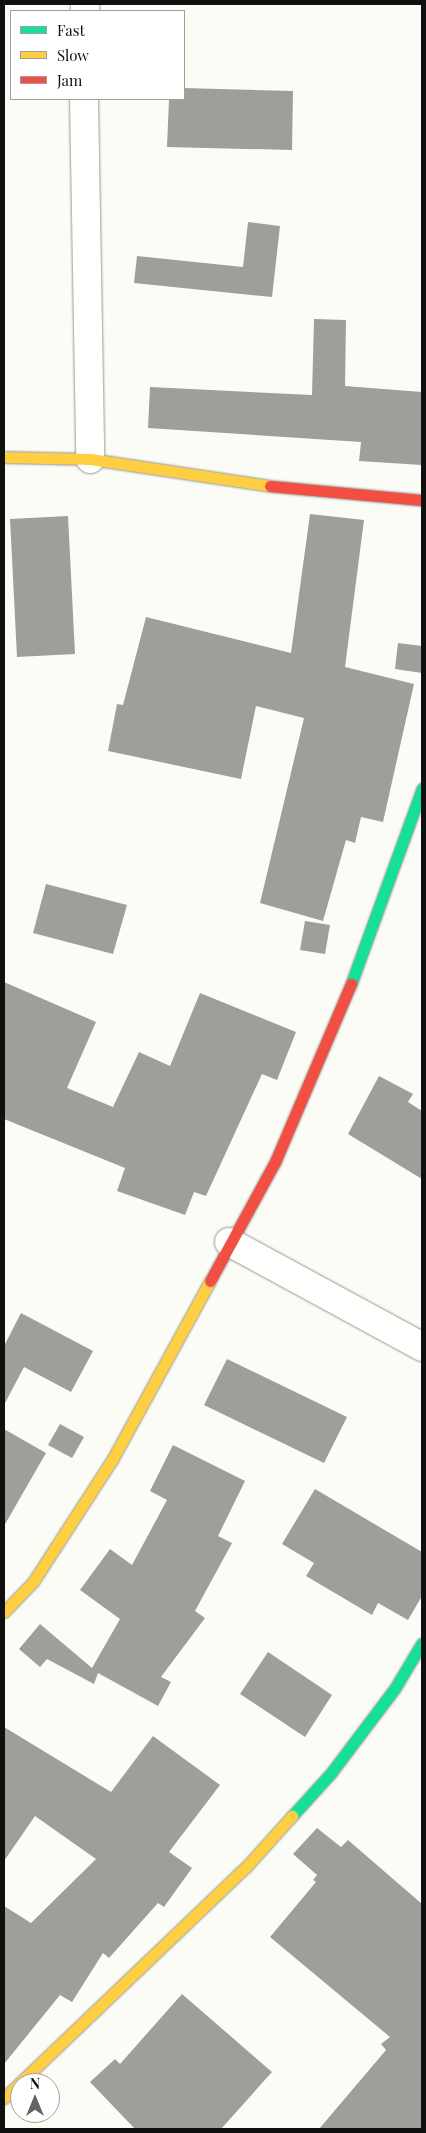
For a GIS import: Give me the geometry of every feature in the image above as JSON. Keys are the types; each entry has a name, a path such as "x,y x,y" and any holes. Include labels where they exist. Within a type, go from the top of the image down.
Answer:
{"street":[{"path":"84,100 90,460"},
{"path":"4,456 90,460 299,490 422,500"},
{"path":"4,1612 33,1582 112,1460 229,1242 276,1162 339,1016 422,789"},
{"path":"229,1242 422,1347"},
{"path":"4,2098 246,1867 331,1773 395,1688 422,1644"}],"building":[{"path":"185,88 293,91 292,150 167,147 169,100 185,100"},
{"path":"248,222 280,226 272,297 134,283 137,256 243,267"},
{"path":"314,319 346,320 345,386 422,392 422,465 359,461 361,442 148,428 150,387 312,395"},
{"path":"310,514 364,520 345,667 414,684 383,822 361,817 355,843 346,840 323,921 260,903 304,718 256,706 241,779 108,751 117,704 123,705 146,617 291,653"},
{"path":"68,516 75,654 17,657 10,519"},
{"path":"398,643 422,646 422,673 395,669"},
{"path":"46,884 127,905 113,954 33,933"},
{"path":"305,921 330,925 325,954 300,950"},
{"path":"4,982 96,1022 67,1088 113,1107 139,1052 170,1066 200,993 296,1032 277,1080 262,1074 206,1196 194,1192 185,1215 117,1191 125,1168 4,1119"},
{"path":"379,1076 413,1094 408,1102 422,1111 422,1179 348,1134"},
{"path":"21,1313 93,1351 71,1392 24,1367 4,1405 4,1346"},
{"path":"227,1359 347,1417 324,1463 204,1405"},
{"path":"60,1424 84,1437 72,1458 48,1445"},
{"path":"4,1429 46,1453 4,1526"},
{"path":"173,1445 245,1481 218,1536 232,1543 195,1611 205,1618 161,1677 171,1682 158,1706 98,1673 94,1684 47,1659 40,1667 19,1649 40,1624 92,1668 120,1619 80,1590 110,1549 132,1565 167,1500 150,1491"},
{"path":"315,1489 422,1552 422,1596 408,1620 378,1603 372,1615 306,1576 314,1563 282,1544"},
{"path":"268,1652 332,1695 305,1737 240,1694"},
{"path":"4,1727 111,1792 153,1736 220,1785 169,1852 192,1868 164,1907 158,1903 109,1958 103,1953 72,2002 60,1995 4,2064 4,1906 31,1923 96,1859 35,1816 4,1861"},
{"path":"317,1828 341,1847 348,1840 422,1904 422,2129 319,2129 386,2050 381,2044 390,2037 270,1937 316,1882 313,1880 317,1875 293,1854"},
{"path":"182,1994 272,2072 221,2129 135,2129 90,2082 115,2059 120,2064"}],"traffic: fast":[{"path":"351,984 422,789"},
{"path":"292,1816 331,1773 395,1688 422,1643"}],"traffic: slow":[{"path":"4,457 90,459 270,486"},
{"path":"4,1612 33,1582 112,1460 210,1281"},
{"path":"4,2098 246,1867 292,1816"}],"traffic: jam":[{"path":"270,486 422,500"},
{"path":"210,1281 275,1162 351,984"}]}
